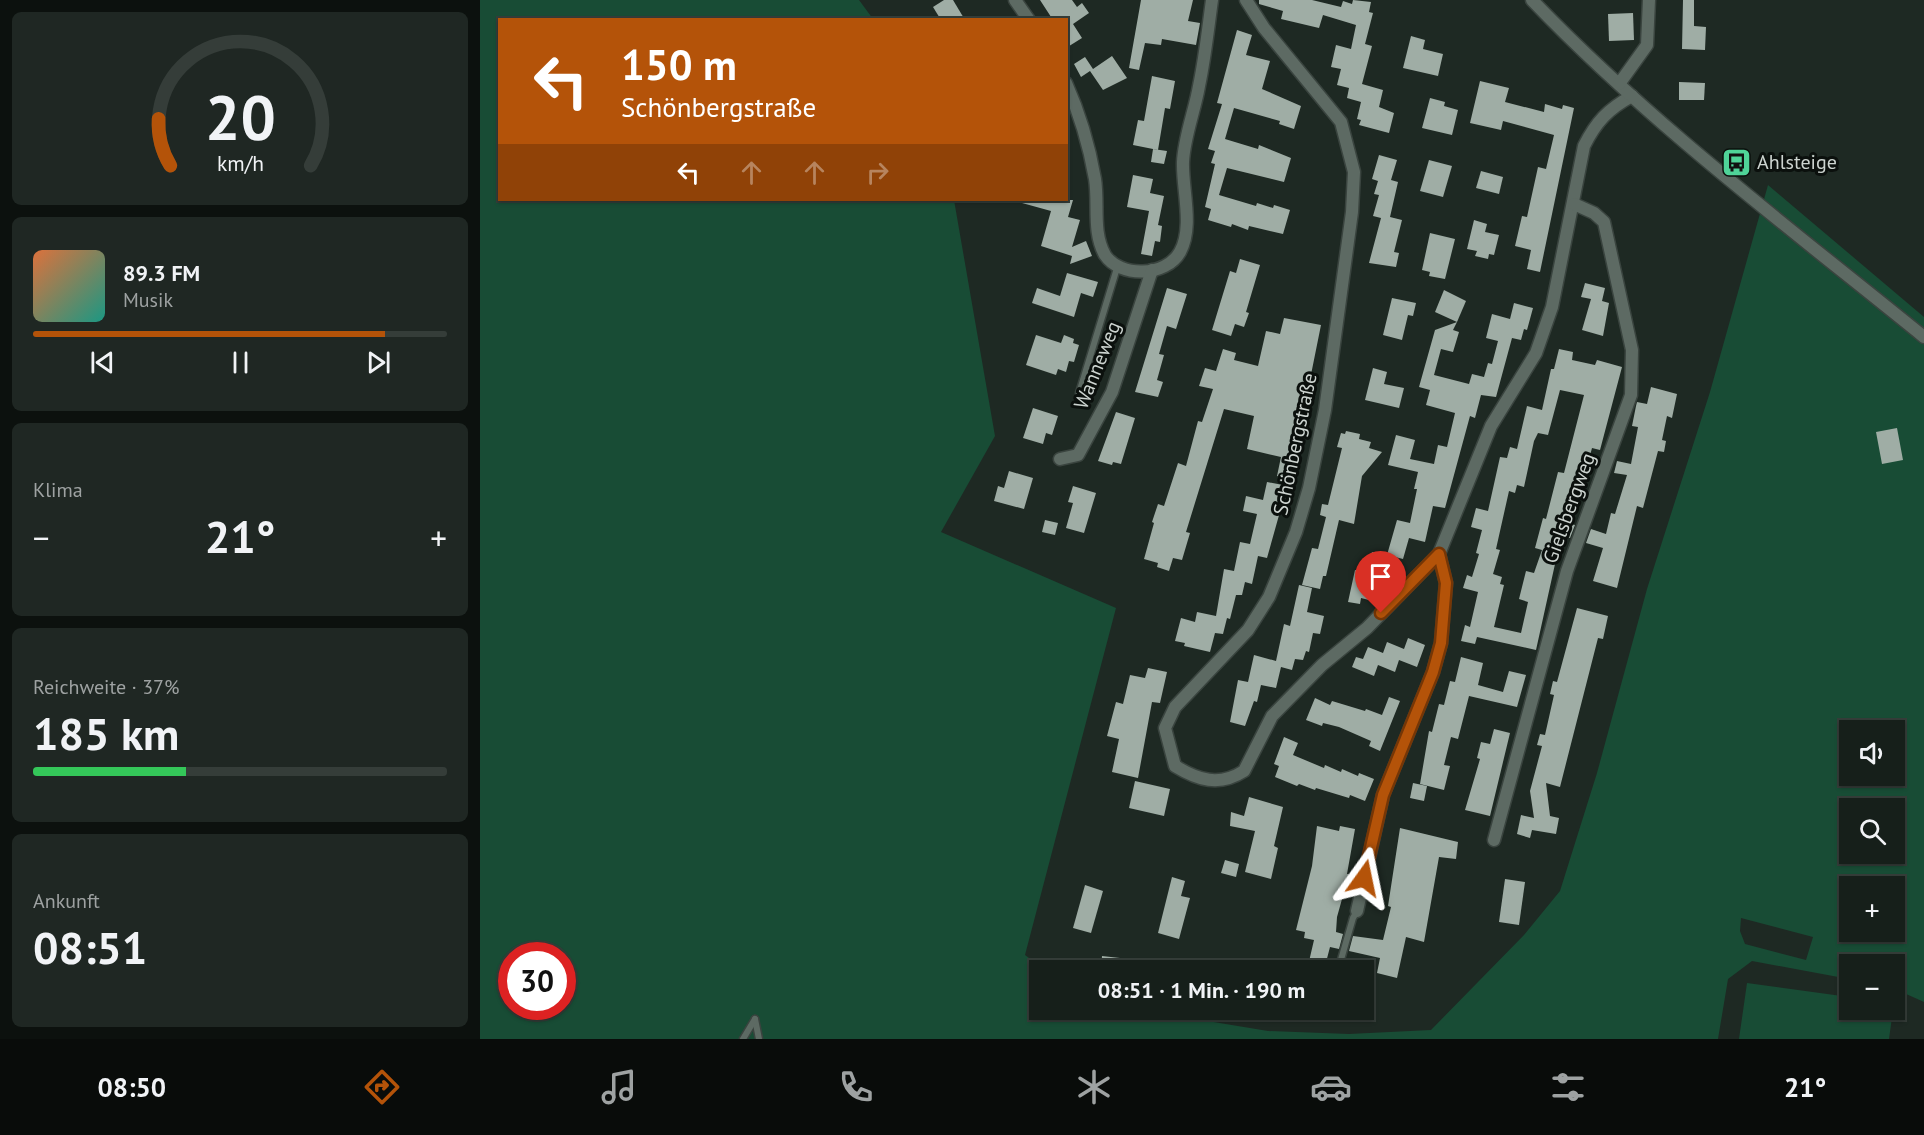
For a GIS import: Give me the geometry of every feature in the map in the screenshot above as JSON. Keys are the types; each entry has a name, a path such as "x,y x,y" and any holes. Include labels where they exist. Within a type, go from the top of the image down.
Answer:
{"street":[{"path":"1015,0 1028,18"},
{"path":"1068,87 1080,114 1095,181 1098,243 1107,258 1118,268 1138,272 1152,270 1169,263 1180,253 1186,230 1183,160 1200,84 1212,0"},
{"name":"Schönbergstraße","path":"1246,0 1264,28 1341,122 1354,172 1352,212 1325,410 1309,488 1296,532 1269,597 1248,630 1175,707 1165,728 1175,766 1194,777 1210,782 1236,776 1244,771 1272,716 1322,665 1367,628 1439,554 1491,426 1523,376 1539,345 1552,307 1584,146 1594,125 1609,109 1632,96"},
{"path":"1532,0 1577,47 1632,96 1924,337"},
{"path":"1619,84 1647,45 1650,0"},
{"name":"Gielsbergweg","path":"1494,840 1567,572 1631,395 1632,350 1604,222 1594,213 1574,204"},
{"name":"Wanneweg","path":"1060,459 1078,455 1112,392 1152,270"},
{"path":"1357,911 1383,795 1433,672 1441,643 1446,583 1439,554"}],"lane":[{"path":"1079,393 1118,268"},
{"path":"1341,960 1357,911"},
{"path":"743,1039 755,1019 759,1039"}],"green space":[{"path":"480,0 859,0 872,18 498,18 498,201 954,201 995,436 941,532 1116,608 1025,955 1032,960 1029,960 1029,1020 1201,1020 1268,1031 1349,1034 1431,1030 1524,935 1560,891 1597,773 1647,589 1710,392 1768,185 1924,317 1924,1002 1905,993 1905,954 1839,954 1839,977 1752,961 1728,979 1718,1039 480,1039","holes":["1741,918 1813,937 1806,960 1745,944 1740,931"]},
{"path":"1747,983 1839,996 1839,1020 1892,1020 1889,1039 1739,1039"}],"building":[{"path":"944,0 953,0 964,18 940,18 933,7"},
{"path":"1040,0 1072,0 1077,7 1082,3 1089,13 1073,24 1082,38 1068,47 1068,18 1052,18"},
{"path":"1141,0 1193,0 1188,21 1200,23 1196,45 1162,39 1161,45 1145,43 1139,70 1129,68"},
{"path":"1259,0 1312,0 1341,7 1343,1 1352,4 1353,0 1371,2 1369,12 1373,13 1365,44 1372,46 1362,84 1383,90 1379,107 1394,113 1389,133 1359,125 1361,120 1357,119 1361,102 1347,98 1349,88 1337,85 1341,69 1331,67 1336,45 1351,49 1356,25 1323,15 1319,28 1281,19 1283,11 1259,4"},
{"path":"1683,0 1694,0 1694,26 1706,27 1705,50 1682,49"},
{"path":"1633,13 1634,40 1609,41 1608,14"},
{"path":"1237,30 1252,35 1246,55 1270,61 1262,89 1301,106 1294,129 1279,124 1280,121 1234,108 1225,139 1258,149 1259,145 1291,158 1284,182 1227,168 1219,195 1256,206 1257,203 1273,208 1274,205 1290,210 1283,234 1249,226 1248,230 1232,224 1231,227 1208,220 1211,209 1205,207 1215,164 1211,163 1215,151 1208,149 1222,104 1217,103"},
{"path":"1411,36 1425,40 1423,49 1443,54 1438,76 1403,68"},
{"path":"1112,56 1127,78 1103,90 1090,71 1081,77 1074,64 1085,57 1093,69"},
{"path":"1152,76 1175,81 1170,109 1165,108 1158,150 1133,145 1138,120 1144,121"},
{"path":"1480,81 1509,88 1505,102 1544,112 1545,104 1562,109 1563,105 1574,108 1540,272 1527,269 1531,250 1515,246 1522,216 1527,217 1538,167 1546,169 1554,135 1503,121 1501,130 1470,123"},
{"path":"1679,82 1705,83 1704,100 1679,100"},
{"path":"1430,98 1445,102 1444,106 1458,110 1452,135 1422,128"},
{"path":"1153,149 1167,151 1164,164 1151,162"},
{"path":"1379,155 1397,160 1391,180 1398,182 1390,217 1402,220 1394,252 1399,253 1396,267 1369,263 1381,218 1373,216 1379,195 1374,194 1378,181 1372,179"},
{"path":"1429,160 1452,166 1443,197 1420,191"},
{"path":"1481,171 1503,177 1499,194 1476,188"},
{"path":"1133,175 1153,179 1150,193 1164,196 1158,225 1162,226 1160,242 1155,241 1152,256 1141,254 1149,211 1127,207"},
{"path":"1073,200 1068,217 1080,220 1072,247 1086,241 1092,256 1070,264 1072,256 1041,246 1051,211 1022,203 1022,201"},
{"path":"1474,220 1487,224 1485,232 1499,235 1494,255 1489,254 1488,259 1475,256 1477,251 1467,249"},
{"path":"1430,233 1455,239 1445,279 1429,276 1430,272 1422,270"},
{"path":"1240,259 1260,265 1246,312 1249,313 1244,327 1235,324 1231,336 1212,330 1230,271 1236,273"},
{"path":"1067,273 1098,282 1093,297 1081,293 1074,317 1032,303 1037,288 1060,296"},
{"path":"1585,283 1605,288 1602,301 1609,303 1603,336 1582,330 1591,299 1581,297"},
{"path":"1167,288 1187,294 1176,329 1167,326 1159,354 1164,355 1157,380 1163,382 1158,397 1135,392"},
{"path":"1444,290 1466,301 1457,322 1435,312"},
{"path":"1392,298 1416,303 1413,316 1408,315 1402,340 1383,335"},
{"path":"1514,303 1533,308 1527,330 1524,329 1521,340 1512,338 1496,397 1481,395 1475,418 1470,416 1445,508 1433,506 1425,542 1409,538 1403,559 1387,555 1397,520 1410,523 1417,489 1414,489 1418,472 1388,465 1396,435 1415,440 1410,459 1434,464 1438,445 1447,447 1455,413 1426,405 1430,390 1419,387 1435,330 1457,322 1453,330 1459,332 1453,352 1441,349 1434,375 1469,384 1472,374 1484,377 1488,363 1492,364 1498,341 1486,338 1492,314 1510,319"},
{"path":"1284,318 1321,325 1290,479 1277,476 1281,457 1247,449 1254,416 1224,409 1186,532 1190,533 1182,560 1173,558 1169,571 1157,567 1158,563 1144,559 1154,523 1152,522 1158,504 1164,506 1178,463 1186,466 1198,421 1202,422 1213,389 1199,386 1205,368 1216,371 1223,349 1236,353 1234,360 1258,366 1266,331 1280,334"},
{"path":"1036,335 1061,343 1064,335 1074,339 1073,343 1079,345 1074,362 1069,361 1066,372 1058,369 1056,375 1026,365"},
{"path":"1559,349 1573,352 1572,360 1595,365 1597,360 1622,367 1600,450 1592,448 1580,494 1576,493 1568,523 1575,525 1570,538 1566,537 1564,548 1559,546 1536,650 1477,637 1475,644 1461,641 1465,625 1470,627 1478,592 1463,588 1467,575 1472,577 1479,554 1476,553 1482,530 1471,527 1476,508 1488,511 1500,457 1507,458 1510,447 1517,449 1527,406 1542,410 1551,369 1554,369","holes":["1560,390 1584,395 1564,473 1558,472 1546,519 1543,518 1535,548 1542,550 1534,573 1526,571 1519,599 1528,602 1521,633 1494,627 1504,585 1500,584 1502,577 1493,574 1500,550 1496,549 1509,491 1515,493 1517,485 1524,487 1534,441 1538,433 1548,435"]},
{"path":"1373,368 1387,372 1384,384 1404,388 1399,408 1365,400"},
{"path":"1651,387 1677,394 1672,418 1667,416 1662,440 1666,441 1664,452 1658,451 1643,508 1637,506 1617,588 1593,581 1603,548 1586,543 1591,529 1606,534 1611,513 1615,514 1627,475 1614,473 1617,461 1631,464 1638,427 1632,426 1637,402 1647,404"},
{"path":"1033,408 1058,416 1052,435 1046,433 1043,444 1023,438"},
{"path":"1116,412 1135,418 1121,464 1113,462 1112,465 1098,461"},
{"path":"1897,428 1903,460 1882,464 1876,432"},
{"path":"1346,431 1360,434 1359,439 1371,442 1369,448 1382,452 1362,476 1354,524 1339,520 1326,576 1323,576 1320,589 1302,585 1312,548 1318,549 1326,517 1320,515 1322,504 1328,505 1342,448 1337,447 1341,433 1345,434"},
{"path":"1009,471 1033,478 1024,509 994,501 998,486 1004,488"},
{"path":"1267,482 1283,485 1280,500 1283,501 1267,558 1258,556 1252,584 1245,582 1242,595 1236,595 1230,619 1227,618 1223,634 1215,633 1210,652 1184,646 1185,643 1175,641 1181,618 1195,622 1197,612 1216,616 1224,569 1234,571 1240,542 1250,544 1257,514 1243,511 1246,496 1263,500"},
{"path":"1073,486 1096,493 1084,533 1066,528 1073,503 1068,502"},
{"path":"1045,520 1058,523 1055,535 1042,532"},
{"path":"1372,552 1395,557 1390,578 1379,576 1373,601 1361,598 1360,604 1348,602 1355,570 1360,571 1362,560 1370,562"},
{"path":"1299,585 1312,588 1307,612 1324,616 1320,634 1313,633 1309,652 1306,651 1303,660 1295,659 1292,670 1281,667 1276,688 1261,685 1257,702 1254,701 1245,726 1230,722 1238,680 1248,682 1254,655 1276,661 1284,624 1290,626"},
{"path":"1577,608 1608,616 1603,639 1598,638 1560,787 1546,783 1550,816 1559,818 1556,834 1532,830 1530,838 1517,834 1521,815 1534,818 1530,791 1542,746 1537,745 1540,734 1545,735 1554,695 1550,694 1553,681 1557,682"},
{"path":"1408,638 1425,645 1417,667 1399,660 1395,672 1378,665 1374,676 1352,667 1356,657 1363,659 1368,647 1383,653 1387,642 1404,649"},
{"path":"1461,657 1483,663 1478,685 1503,692 1509,671 1526,675 1517,707 1469,696 1458,739 1451,737 1444,765 1450,766 1444,790 1420,784 1429,731 1432,732 1439,704 1444,705 1450,681 1455,682"},
{"path":"1148,668 1167,672 1160,703 1152,702 1138,778 1112,772 1119,739 1107,736 1116,702 1123,704 1130,675 1145,678"},
{"path":"1389,697 1400,701 1380,751 1369,746 1371,741 1339,727 1323,723 1322,726 1306,720 1315,698 1330,705 1332,701 1382,715"},
{"path":"1494,729 1510,733 1490,816 1465,810 1480,759 1477,758 1481,742 1490,744"},
{"path":"1284,737 1298,743 1293,755 1324,768 1325,765 1341,772 1342,769 1358,776 1359,773 1374,779 1365,801 1350,795 1349,798 1299,784 1297,786 1275,777 1279,766 1274,764"},
{"path":"1135,781 1170,789 1164,816 1129,808"},
{"path":"1413,783 1427,786 1424,801 1410,798"},
{"path":"1249,797 1283,807 1274,846 1278,848 1271,879 1245,872 1255,831 1230,826 1231,812 1244,816"},
{"path":"1317,826 1339,831 1340,826 1355,829 1347,874 1349,874 1337,917 1336,932 1343,934 1339,949 1330,947 1327,960 1309,960 1314,940 1304,938 1305,932 1296,930 1312,866"},
{"path":"1400,828 1458,842 1456,859 1439,857 1424,942 1406,937 1397,978 1377,973 1380,958 1349,951 1353,936 1383,940 1391,907 1388,906"},
{"path":"1225,860 1239,864 1236,877 1221,873"},
{"path":"1172,877 1185,881 1181,896 1190,898 1179,939 1158,933"},
{"path":"1505,879 1525,882 1519,925 1499,922"},
{"path":"1085,885 1103,891 1091,933 1073,928"},
{"path":"1102,956 1138,960 1102,960"}],"place":[{"name":"Ahlsteige","path":"1736,162"}],"route":[{"path":"1364,878 1383,795 1395,763 1412,729 1441,643 1446,583 1439,554 1381,613"}]}
